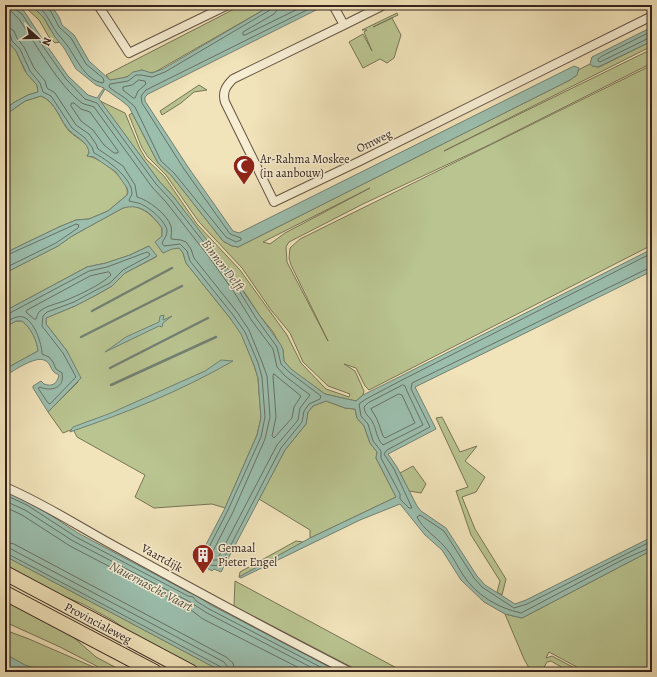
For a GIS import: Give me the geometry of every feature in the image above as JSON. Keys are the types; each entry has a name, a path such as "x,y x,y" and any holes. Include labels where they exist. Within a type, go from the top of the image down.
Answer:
{"highway":[{"name":"Provincialeweg","path":"5,573 191,672"},
{"name":"Provincialeweg","path":"5,593 155,672"}],"street":[{"path":"98,5 129,54 228,5"},
{"path":"333,5 344,25 384,5"},
{"name":"Omweg","path":"344,25 233,79 225,89 223,96 225,102 274,202 652,16"},
{"name":"Vaartdijk","path":"5,487 31,498 92,534 255,623 350,672"}],"green space":[{"path":"23,5 31,5 44,18 60,42 55,43 49,37 39,20"},
{"path":"242,5 272,5 155,72 147,73 142,70 126,77 114,80 110,80 106,75"},
{"path":"397,13 398,15 373,27 392,18 401,35 394,58 387,63 380,59 363,68 349,42 363,34 372,51 364,32 367,30 362,30"},
{"path":"5,34 9,43 16,51 25,71 37,85 38,92 28,95 13,103 5,110"},
{"path":"652,41 652,46 444,151 652,49 652,63 489,145 363,204 289,242 286,247 287,262 328,341 289,258 290,248 300,239 652,65 652,245 369,390 365,386 356,368 344,364 355,371 364,391 363,395 356,401 325,394 291,370 284,361 283,350 273,332 173,196 159,181 100,101 125,113 140,149 146,159 164,176 197,224 240,270 287,335 301,363 326,389 349,397 350,394 328,386 303,362 290,333 271,310 242,268 199,222 166,175 148,157 142,148 129,115 132,113 158,163 171,175 223,241 232,246 238,247 570,80 577,75 578,70 590,64 592,66 599,67","holes":["370,188 285,233 270,244 263,242"]},
{"path":"199,85 207,90 194,92 181,103 162,115 160,111"},
{"path":"41,96 50,102 54,107 69,131 84,142 88,147 89,152 87,156 93,157 106,165 120,177 127,189 127,195 108,211 89,219 76,220 5,253 5,115 25,101"},
{"path":"130,206 144,210 156,220 162,228 162,236 156,242 163,253 172,248 180,248 186,263 241,333 254,365 258,378 261,418 257,435 225,508 212,504 154,508 135,497 145,475 77,437 73,429 63,433 48,412 78,382 67,351 46,324 46,318 75,306 98,294 112,286 125,273 156,257 149,246 130,255 106,263 87,267 5,311 5,273 58,246 72,236 123,208"},
{"path":"16,321 22,321 31,331 38,351 5,369 5,327"},
{"path":"326,401 345,408 355,409 357,418 364,426 370,443 377,452 376,458 396,497 310,538 310,530 259,499 285,450 306,424 308,412 313,406"},
{"path":"442,417 460,452 477,446 465,461 485,477 476,492 462,497 475,529 506,579 502,595 497,592 500,581 471,535 456,491 468,487 436,418"},
{"path":"413,466 426,484 421,493 409,491 400,473"},
{"path":"296,541 303,542 239,577 240,572"},
{"path":"652,550 652,672 586,672 549,652 546,658 552,656 582,672 570,672 551,661 547,662 541,672 529,672 529,668 505,614 522,618"},
{"path":"5,556 223,672 204,672 132,634 114,621 83,604 55,593 5,567"},
{"path":"235,581 404,672 361,672 234,606"},
{"path":"5,599 72,636 96,657 124,672 108,672 60,647 5,622"},
{"path":"5,630 105,672 5,672 19,662 5,654"}],"water":[{"name":"Binnen Delft","path":"5,5 16,5 24,11 68,76 88,95 97,98 104,88 96,85 76,69 44,18 31,5 51,5 59,17 62,25 74,35 89,61 110,80 127,77 133,72 142,70 152,73 163,69 272,5 326,5 148,94 145,97 145,101 188,167 233,231 239,233 574,66 579,68 577,75 570,80 238,247 232,246 223,241 171,175 158,163 129,107 105,89 99,99 159,181 173,196 216,252 281,345 284,361 291,369 325,394 356,401 363,395 652,249 652,271 415,387 436,429 388,454 397,467 421,511 446,528 477,576 485,585 515,604 526,600 652,537 652,550 522,618 505,614 484,602 461,580 442,550 425,535 400,504 360,520 241,578 239,577 310,538 396,497 376,458 377,452 370,443 364,426 357,418 355,409 345,408 326,401 313,406 308,412 306,424 285,450 221,572 214,569 212,571 203,566 205,563 198,560 225,508 257,435 261,418 258,378 254,365 241,334 186,263 183,253 179,248 163,253 155,242 162,236 162,228 150,214 141,208 123,208 72,236 58,246 5,273 5,253 76,220 89,219 108,211 127,195 128,192 127,188 116,172 94,157 87,156 89,153 87,146 67,128 54,107 46,99 41,96 25,101 5,115 5,110 13,103 28,95 38,92 37,85 27,74 16,51 9,43 5,34"},
{"path":"652,27 652,41 598,67 590,64 592,57"},
{"path":"149,246 157,256 125,273 112,286 98,294 75,306 46,318 46,324 67,351 81,378 48,412 33,386 41,381 44,384 52,385 57,381 59,375 54,372 48,362 40,359 35,360 5,376 5,369 38,351 33,334 22,321 16,321 5,327 5,311 87,267 106,263 130,255"},
{"path":"164,315 163,320 172,316 163,323 162,327 159,326 105,352 126,337 159,322 160,316"},
{"path":"221,360 233,361 153,401 70,432 73,427 111,413 205,371"},
{"name":"Nauernasche Vaart","path":"5,491 29,501 78,533 339,672 223,672 5,556"},
{"path":"5,654 25,665 47,672 5,672"}],"waterway":[{"path":"92,311 172,268"},
{"path":"81,337 182,286"},
{"path":"110,368 208,318"},
{"path":"111,385 216,337"}],"place":[{"name":"Ar-Rahma Moskee (in aanbouw)","path":"244,186"},
{"name":"Gemaal Pieter Engel","path":"203,574"}]}
